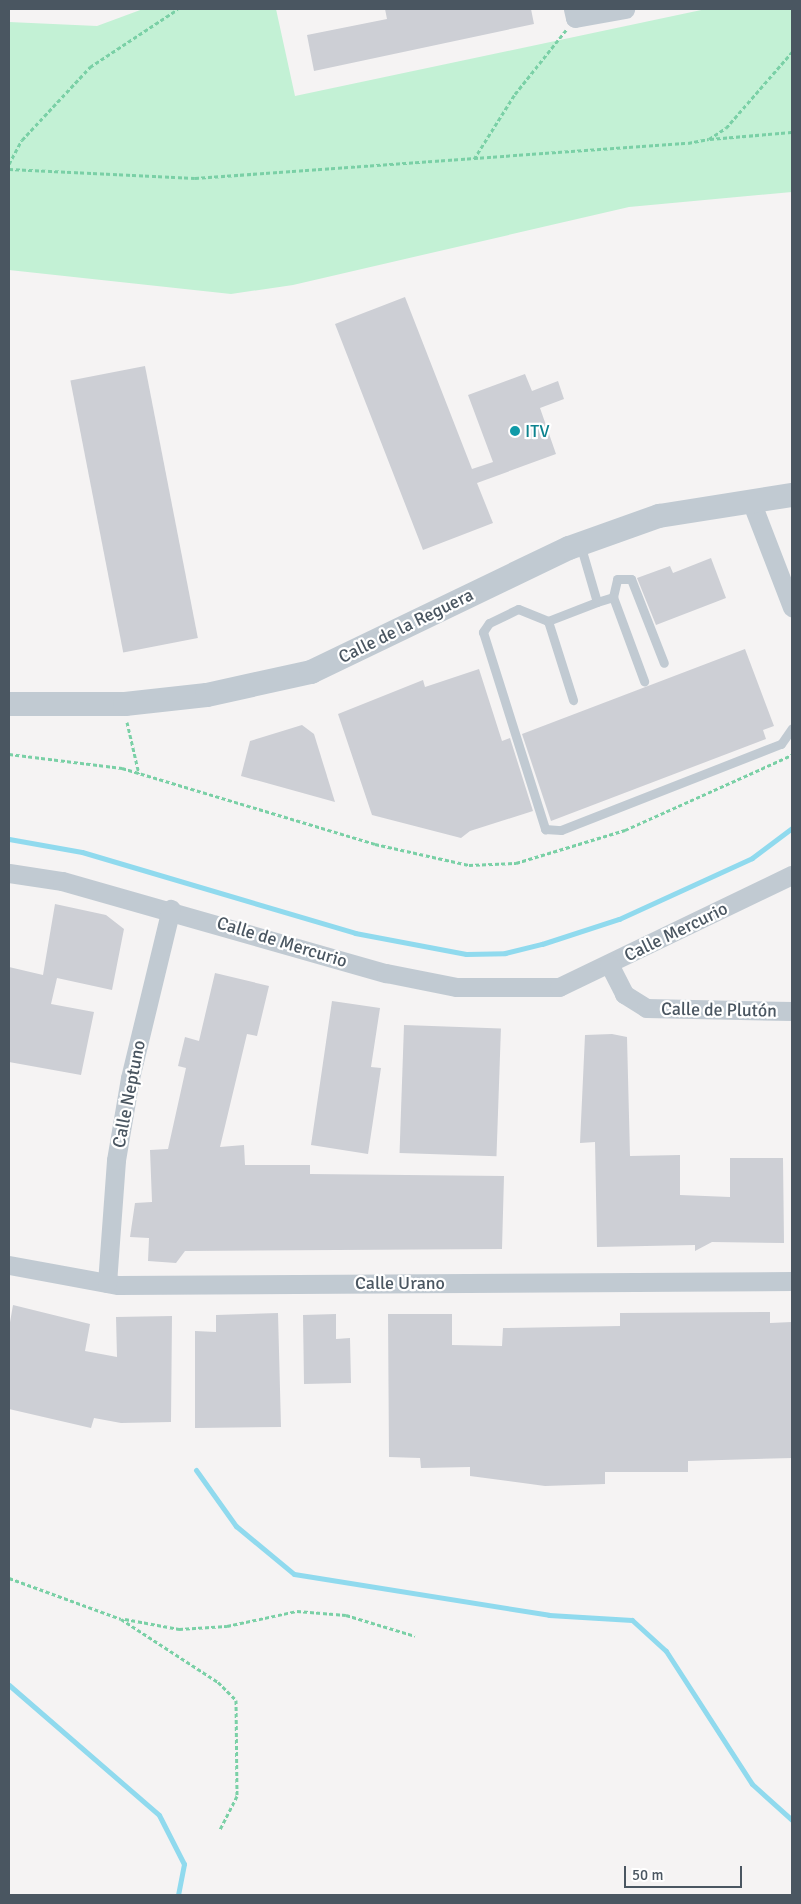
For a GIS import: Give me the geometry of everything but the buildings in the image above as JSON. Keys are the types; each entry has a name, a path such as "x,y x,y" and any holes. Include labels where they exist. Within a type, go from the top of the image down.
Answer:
{"street":[{"path":"574,13 625,9"},
{"name":"Calle de la Reguera","path":"9,704 125,704 207,695 311,672 580,544 659,516 792,495"},
{"path":"751,501 792,607"},
{"name":"Calle de Mercurio","path":"9,873 62,880 171,909 386,973 456,987 558,987"},
{"name":"Calle Mercurio","path":"558,987 792,875"},
{"name":"Calle Neptuno","path":"107,1283 116,1160 130,1078 171,909"},
{"name":"Calle de Plutón","path":"609,964 624,994 646,1008 792,1011"},
{"name":"Calle Urano","path":"9,1265 107,1283 792,1281"}],"lane":[{"path":"580,544 597,602"},
{"path":"644,681 613,597 617,580 632,579 664,663"},
{"path":"613,597 548,622 518,609 490,623 483,632 545,829 561,830 781,744 792,728"},
{"path":"548,622 573,700"}],"path":[{"path":"9,164 22,140 90,67 178,9"},
{"path":"474,159 515,94 574,13"},
{"path":"710,139 751,102 792,52"},
{"path":"9,169 195,178 645,149 710,139 792,132"},
{"path":"125,704 129,745 139,774"},
{"path":"9,754 65,759 139,774 375,844 470,865 516,863 626,830 792,755"},
{"path":"9,1578 122,1619 179,1629 227,1626 263,1614 297,1611 346,1615 415,1636"},
{"path":"122,1619 218,1682 236,1700 237,1796 220,1830"}],"green space":[{"path":"143,9 276,9 295,96 706,9 792,9 792,192 629,207 293,285 231,294 9,270 9,22 97,26"}],"waterway":[{"path":"9,839 82,852 355,933 466,954 505,953 542,944 619,919 752,858 792,828"},
{"path":"196,1470 236,1526 294,1574 549,1615 632,1620 666,1651 752,1784 792,1820"},
{"path":"9,1685 159,1815 184,1864 178,1895"}],"place":[{"name":"ITV","path":"515,431"}]}
